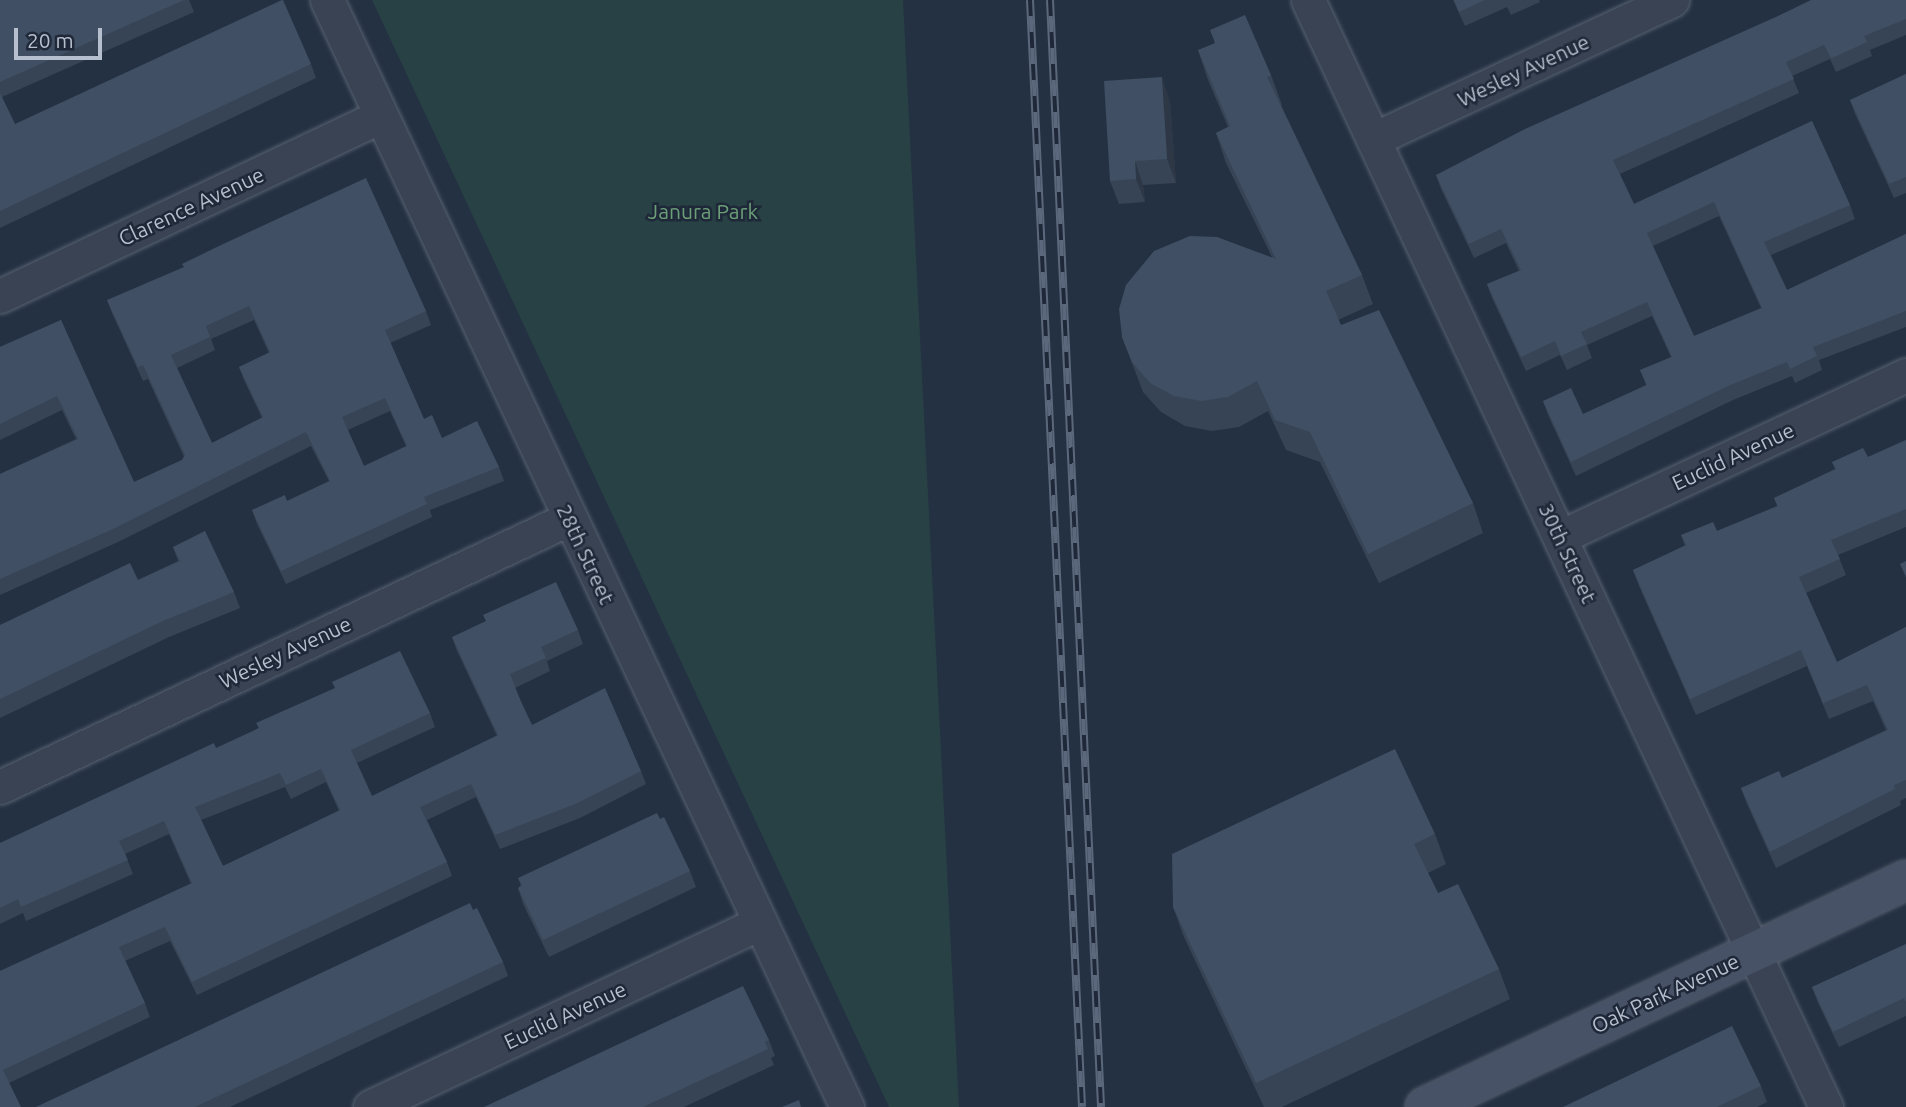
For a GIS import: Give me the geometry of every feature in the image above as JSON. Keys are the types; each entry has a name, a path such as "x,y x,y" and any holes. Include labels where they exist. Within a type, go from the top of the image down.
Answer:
{"street":[{"name":"28th Street","path":"327,0 847,1107"},
{"name":"30th Street","path":"1308,0 1826,1107"},
{"name":"Wesley Avenue","path":"1374,139 1672,0"},
{"name":"Clarence Avenue","path":"0,296 381,116"},
{"name":"Euclid Avenue","path":"1560,537 1906,375"},
{"name":"Wesley Avenue","path":"0,787 570,518"},
{"name":"Oak Park Avenue","path":"1424,1107 1906,880"},
{"name":"Euclid Avenue","path":"370,1107 760,923"}],"green space":[{"name":"Janura Park","path":"372,0 903,0 959,1107 889,1107"}],"building":[{"path":"0,0 184,0 0,82"},
{"path":"283,0 311,64 0,211 0,93 15,124"},
{"path":"1454,0 1485,0 1459,12"},
{"path":"1811,0 1906,0 1906,19 1864,36 1867,42 1831,58 1824,45 1786,62 1794,79 1613,160 1634,204 1812,121 1850,205 1764,242 1787,290 1906,234 1906,311 1813,347 1817,356 1790,369 1787,362 1728,386 1571,462 1543,401 1571,388 1583,414 1647,385 1640,370 1672,357 1647,302 1581,332 1587,344 1561,356 1555,341 1521,357 1487,284 1521,270 1501,229 1469,244 1436,175 1525,129","holes":["1714,202 1762,308 1694,336 1647,233"]},
{"path":"1245,15 1271,75 1267,77 1362,275 1326,291 1341,325 1379,310 1473,503 1368,554 1310,432 1275,420 1257,381 1228,397 1201,401 1174,396 1150,383 1132,362 1122,337 1119,309 1126,285 1154,251 1190,236 1217,237 1276,259 1216,133 1230,126 1198,50 1215,43 1210,30"},
{"path":"1906,74 1906,177 1889,184 1850,100"},
{"path":"1162,77 1167,159 1135,161 1136,179 1110,181 1104,81"},
{"path":"366,178 426,311 385,330 424,419 432,415 442,438 477,421 499,467 424,497 427,504 281,571 252,510 285,495 287,501 330,481 306,432 113,529 0,579 0,474 78,439 57,396 0,424 0,347 61,320 134,482 182,460 185,455 143,365 138,367 107,300 184,267 182,264","holes":["249,306 270,352 239,367 263,417 212,443 171,355 210,337 206,326","385,398 407,446 364,466 342,417"]},
{"path":"1906,440 1906,509 1831,540 1840,559 1799,577 1837,662 1906,627 1906,780 1894,785 1895,789 1770,852 1741,788 1779,771 1782,778 1888,730 1867,685 1823,703 1801,650 1690,699 1633,570 1686,545 1681,535 1713,522 1717,531 1778,506 1774,498 1836,469 1832,462 1863,448 1868,457"},
{"path":"205,531 234,592 163,621 0,699 0,625 130,563 138,580 180,561 173,547"},
{"path":"1906,561 1906,577 1900,564"},
{"path":"556,582 578,630 541,647 546,658 510,674 521,702 532,725 605,688 641,771 575,804 495,835 471,784 420,807 447,862 192,982 165,927 119,947 145,1003 3,1070 21,1107 0,1107 0,971 192,883 164,821 119,841 128,860 21,907 18,899 0,908 0,843 214,743 216,748 259,728 256,723 335,688 332,682 400,651 430,713 351,750 372,796 498,735 452,637 486,621 483,615","holes":["321,769 340,810 223,866 195,807 280,773 286,785"]},
{"path":"1395,749 1435,834 1414,844 1438,893 1458,884 1499,969 1256,1083 1173,907 1172,854"},
{"path":"657,813 660,819 664,817 690,871 543,940 518,888 522,885 518,878"},
{"path":"470,903 473,910 477,908 503,962 195,1107 36,1107"},
{"path":"1906,944 1906,1002 1904,998 1833,1032 1812,987"},
{"path":"743,986 769,1040 765,1042 768,1049 643,1107 484,1107"},
{"path":"1732,1026 1761,1086 1717,1107 1563,1107"},
{"path":"799,1100 801,1107 782,1107"}],"railway":[{"path":"1030,0 1082,1107"},
{"path":"1050,0 1101,1107"}]}
